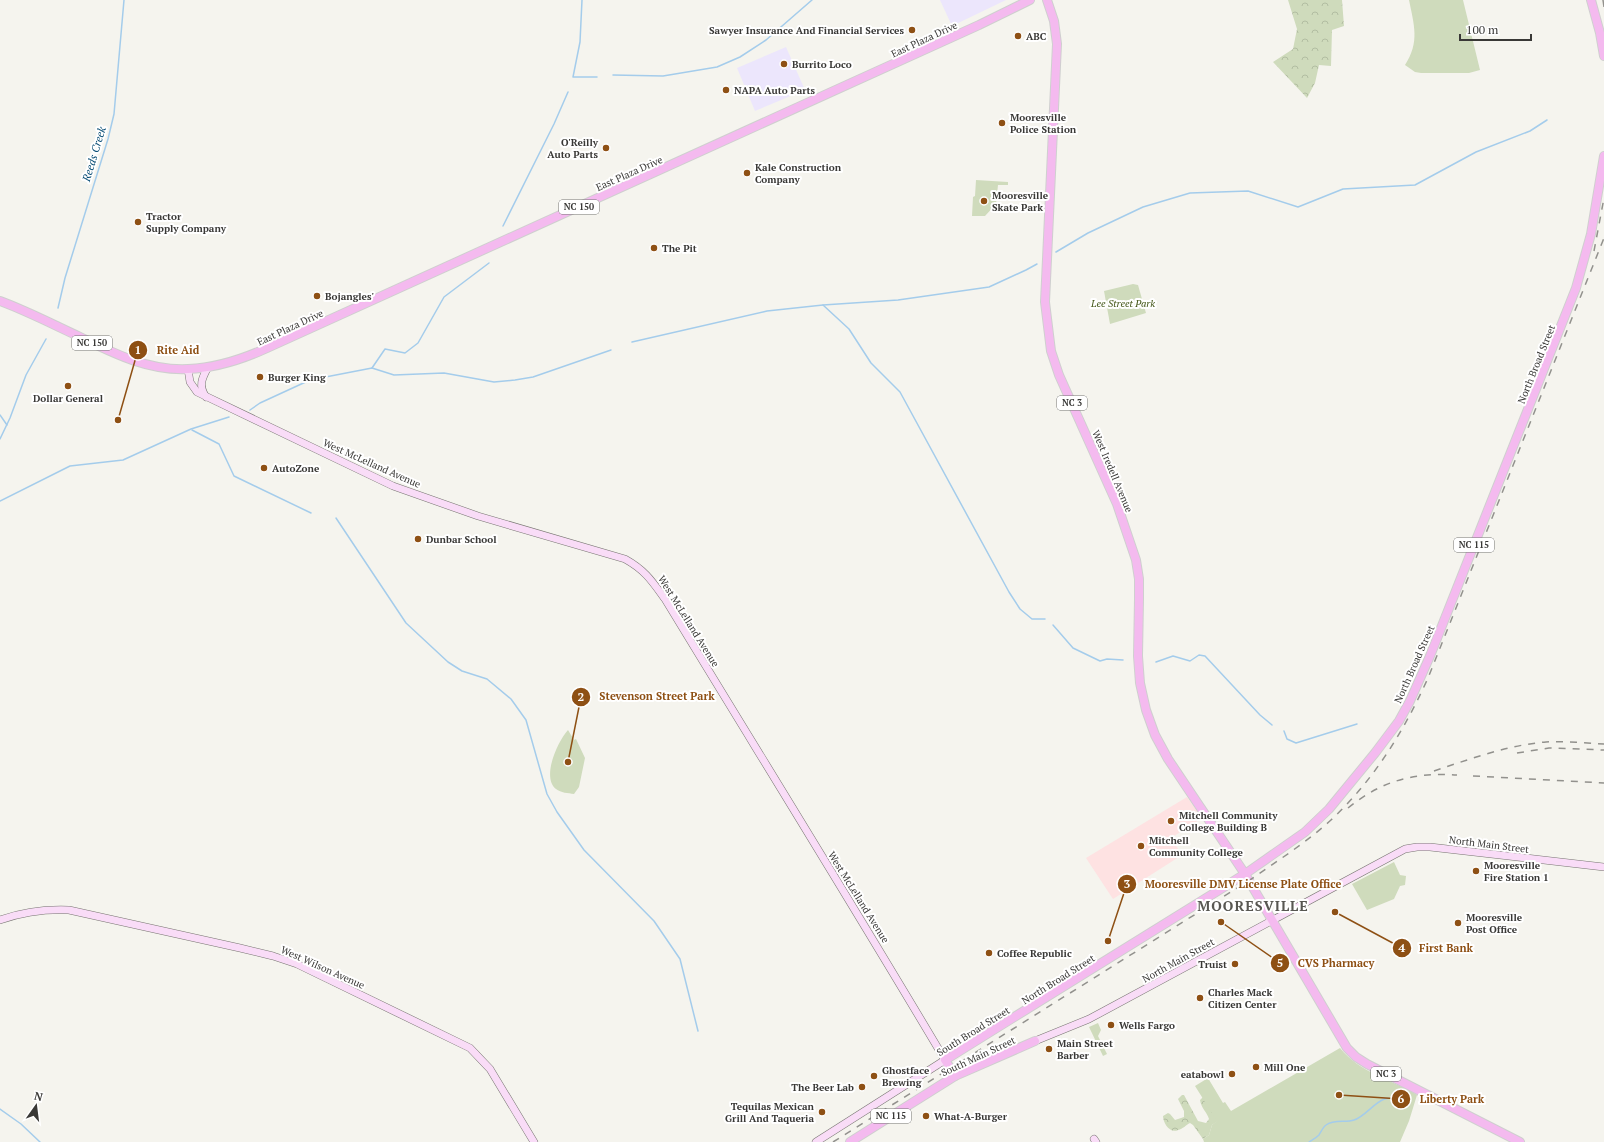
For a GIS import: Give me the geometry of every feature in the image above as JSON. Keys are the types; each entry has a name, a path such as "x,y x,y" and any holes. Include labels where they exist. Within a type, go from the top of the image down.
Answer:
{"main road":[{"name":"East Plaza Drive","path":"188,369 208,367 252,355 993,19 1030,0"},
{"name":"West Iredell Avenue","path":"1047,0 1054,21 1057,44 1045,302 1051,351 1059,375 1117,504 1136,560 1139,592 1138,656 1140,683 1146,710 1168,759 1244,874 1272,920"},
{"path":"1591,0 1600,33 1604,56"},
{"name":"North Broad Street","path":"1018,1015 1244,874 1305,832 1329,809 1399,721 1410,701 1430,656 1576,288 1591,234 1604,156"},
{"name":"NC 150","path":"0,301 125,358 156,366 188,369"},
{"name":"NC 3","path":"1272,920 1342,1041 1356,1057 1520,1142"},
{"name":"South Broad Street","path":"945,1060 1018,1015"},
{"name":"South Main Street","path":"850,1142 955,1076 1035,1042"},
{"name":"West McLelland Avenue","path":"945,1060 955,1076"}],"street":[{"path":"206,397 202,390 201,383 208,367"},
{"name":"West McLelland Avenue","path":"188,369 190,382 194,389 206,397 393,486 478,516 626,559 638,566 648,575 665,599 778,782 945,1060"},
{"name":"North Main Street","path":"1035,1042 1090,1019 1405,849 1417,847 1604,867"},
{"name":"West Wilson Avenue","path":"0,920 28,911 54,909 69,910 240,948 273,956 297,964 470,1048 490,1069 534,1142"},
{"name":"South Broad Street","path":"816,1142 945,1060"}],"shaded area":[{"path":"940,0 1006,0 952,26"},
{"path":"786,47 805,90 755,111 737,68"},
{"name":"Mitchell Community College","path":"1187,797 1202,818 1171,838 1182,855 1113,899 1086,858"}],"green space":[{"path":"1288,0 1342,0 1344,26 1332,30 1331,66 1319,65 1315,83 1307,98 1273,62 1293,49 1297,29"},
{"path":"1409,0 1463,0 1480,70 1469,73 1421,73 1415,72 1405,65 1413,49 1414,41 1414,25"},
{"name":"Mooresville Skate Park","path":"976,180 1008,182 1008,185 998,185 996,204 985,216 972,216"},
{"name":"Lee Street Park","path":"1133,284 1138,285 1146,313 1110,324 1104,291"},
{"path":"568,730 574,740 576,739 585,758 579,787 574,794 562,792 556,789 550,776 556,750"},
{"path":"1394,862 1400,875 1406,876 1405,885 1400,886 1394,899 1367,910 1352,884"},
{"path":"1098,1023 1101,1030 1098,1036 1107,1054 1103,1056 1089,1027"},
{"path":"1340,1048 1348,1057 1366,1070 1417,1095 1409,1121 1400,1142 1204,1142 1203,1139 1209,1135 1212,1125 1217,1121 1195,1086 1208,1078 1223,1103 1225,1102 1231,1111"},
{"path":"1184,1095 1198,1121 1206,1123 1209,1119 1200,1100 1203,1097 1218,1121 1212,1125 1209,1135 1203,1139 1190,1123 1175,1131 1170,1129 1164,1122 1163,1116 1168,1113 1175,1120 1184,1117 1184,1111 1178,1099"}],"waterway":[{"name":"Reeds Creek","path":"58,308 65,278 108,139 114,114 124,0"},
{"path":"582,0 580,42 573,77 597,77"},
{"path":"613,75 663,76 717,67 740,57 766,40 812,0"},
{"path":"503,226 554,124 568,92"},
{"path":"1056,252 1088,233 1143,207 1190,193 1248,191 1298,207 1343,189 1415,185 1476,152 1530,131 1547,120"},
{"path":"372,368 385,349 405,353 418,343 444,297 489,263"},
{"path":"632,342 767,311 823,305 898,300 989,287 1037,264"},
{"path":"823,305 849,329 871,363 900,392 1009,592 1020,609 1032,619 1045,619"},
{"name":"Reeds Creek","path":"0,439 10,418 26,375 46,339"},
{"path":"250,410 260,403 310,380 372,368 394,375 444,373 494,382 533,377 611,350"},
{"path":"0,415 7,425"},
{"path":"0,501 70,466 123,460 191,429 229,417"},
{"path":"192,430 219,444 234,476 311,513"},
{"path":"336,518 406,623 448,662 462,671 487,679 511,699 526,720 547,794 557,812 584,850 654,921 680,959 698,1031"},
{"path":"1053,625 1073,648 1100,661 1107,659 1123,660"},
{"path":"1156,662 1173,656 1190,661 1199,655 1205,656 1260,715 1272,725"},
{"path":"1284,731 1287,739 1296,743 1357,724"},
{"path":"1309,1142 1319,1135 1323,1128 1329,1123 1354,1120 1382,1100 1388,1098 1394,1099 1401,1104"},
{"path":"0,1109 21,1124 40,1142"}],"railway":[{"path":"1603,0 1604,7"},
{"path":"1594,251 1604,198"},
{"path":"833,1142 1253,878 1312,836 1347,805 1387,754 1419,698 1604,238"},
{"path":"1434,771 1489,753 1518,746 1546,742 1604,744"},
{"path":"1517,753 1549,748 1604,750"},
{"path":"1348,808 1373,791 1399,780 1426,775 1457,775"},
{"path":"1473,776 1604,783"}],"place":[{"name":"Sawyer Insurance And Financial Services","path":"912,30"},
{"name":"ABC","path":"1018,36"},
{"name":"Burrito Loco","path":"784,64"},
{"name":"NAPA Auto Parts","path":"726,90"},
{"name":"Mooresville Police Station","path":"1002,123"},
{"name":"O'Reilly Auto Parts","path":"606,148"},
{"name":"Kale Construction Company","path":"747,173"},
{"name":"Mooresville Skate Park","path":"984,201"},
{"name":"Tractor Supply Company","path":"138,222"},
{"name":"The Pit","path":"654,248"},
{"name":"Bojangles'","path":"317,296"},
{"name":"Burger King","path":"260,377"},
{"name":"Dollar General","path":"68,386"},
{"name":"Rite Aid","path":"118,420"},
{"name":"AutoZone","path":"264,468"},
{"name":"Dunbar School","path":"418,539"},
{"name":"Stevenson Street Park","path":"568,762"},
{"name":"Mitchell Community College Building B","path":"1171,821"},
{"name":"Mitchell Community College","path":"1141,846"},
{"name":"Mooresville Fire Station 1","path":"1476,871"},
{"name":"First Bank","path":"1335,912"},
{"name":"CVS Pharmacy","path":"1221,922"},
{"name":"Mooresville Post Office","path":"1458,923"},
{"name":"Mooresville DMV License Plate Office","path":"1108,941"},
{"name":"Coffee Republic","path":"989,953"},
{"name":"Truist","path":"1235,964"},
{"name":"Charles Mack Citizen Center","path":"1200,998"},
{"name":"Wells Fargo","path":"1111,1025"},
{"name":"Main Street Barber","path":"1049,1049"},
{"name":"Mill One","path":"1256,1067"},
{"name":"eatabowl","path":"1232,1074"},
{"name":"Ghostface Brewing","path":"874,1076"},
{"name":"The Beer Lab","path":"862,1087"},
{"name":"Liberty Park","path":"1339,1095"},
{"name":"Tequilas Mexican Grill And Taqueria","path":"822,1112"},
{"name":"What-A-Burger","path":"926,1116"}],"district":[{"name":"MOORESVILLE","path":"1253,906"}]}
